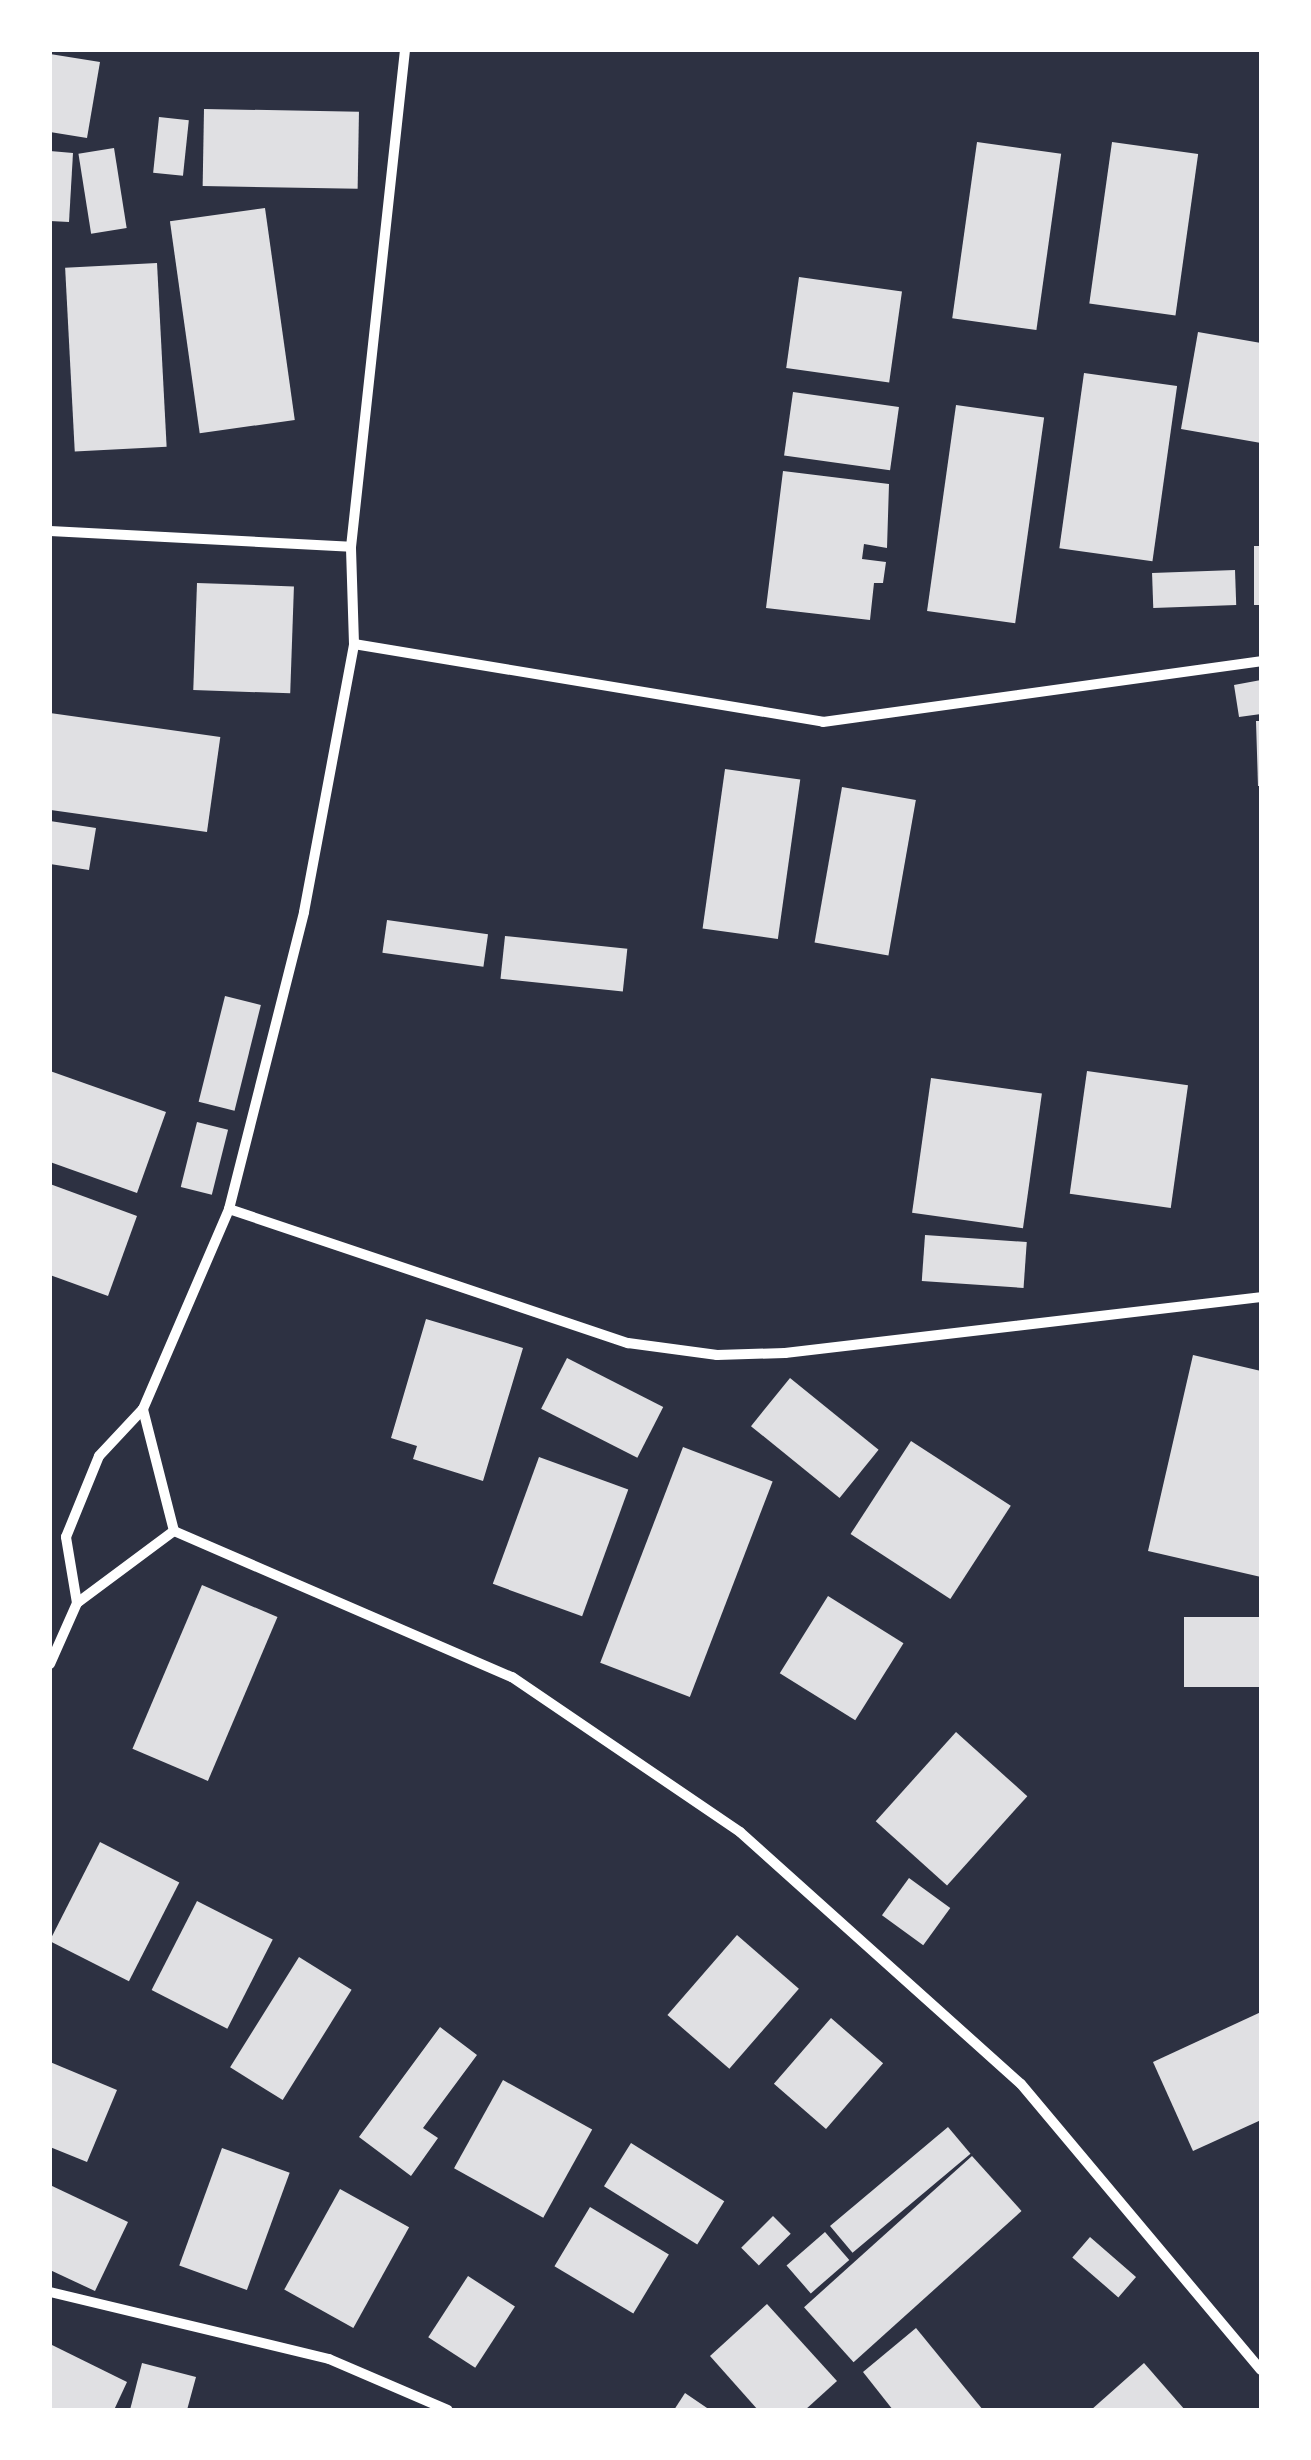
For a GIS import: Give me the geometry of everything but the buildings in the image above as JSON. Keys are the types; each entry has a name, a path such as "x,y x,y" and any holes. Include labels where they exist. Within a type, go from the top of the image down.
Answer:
{"street":[{"path":"77,1603 66,1537 98,1456 143,1408 229,1209 304,912 354,644 351,548 405,50"},
{"path":"50,531 351,548"},
{"path":"354,644 823,722 919,712 1261,661"},
{"path":"229,1209 628,1343 717,1356 804,1351 1261,1297"},
{"path":"143,1408 174,1531"},
{"path":"50,1664 77,1603 174,1531"},
{"path":"174,1531 512,1677 740,1832 1021,2084 1261,2370"},
{"path":"50,2292 329,2359 448,2410"}]}
